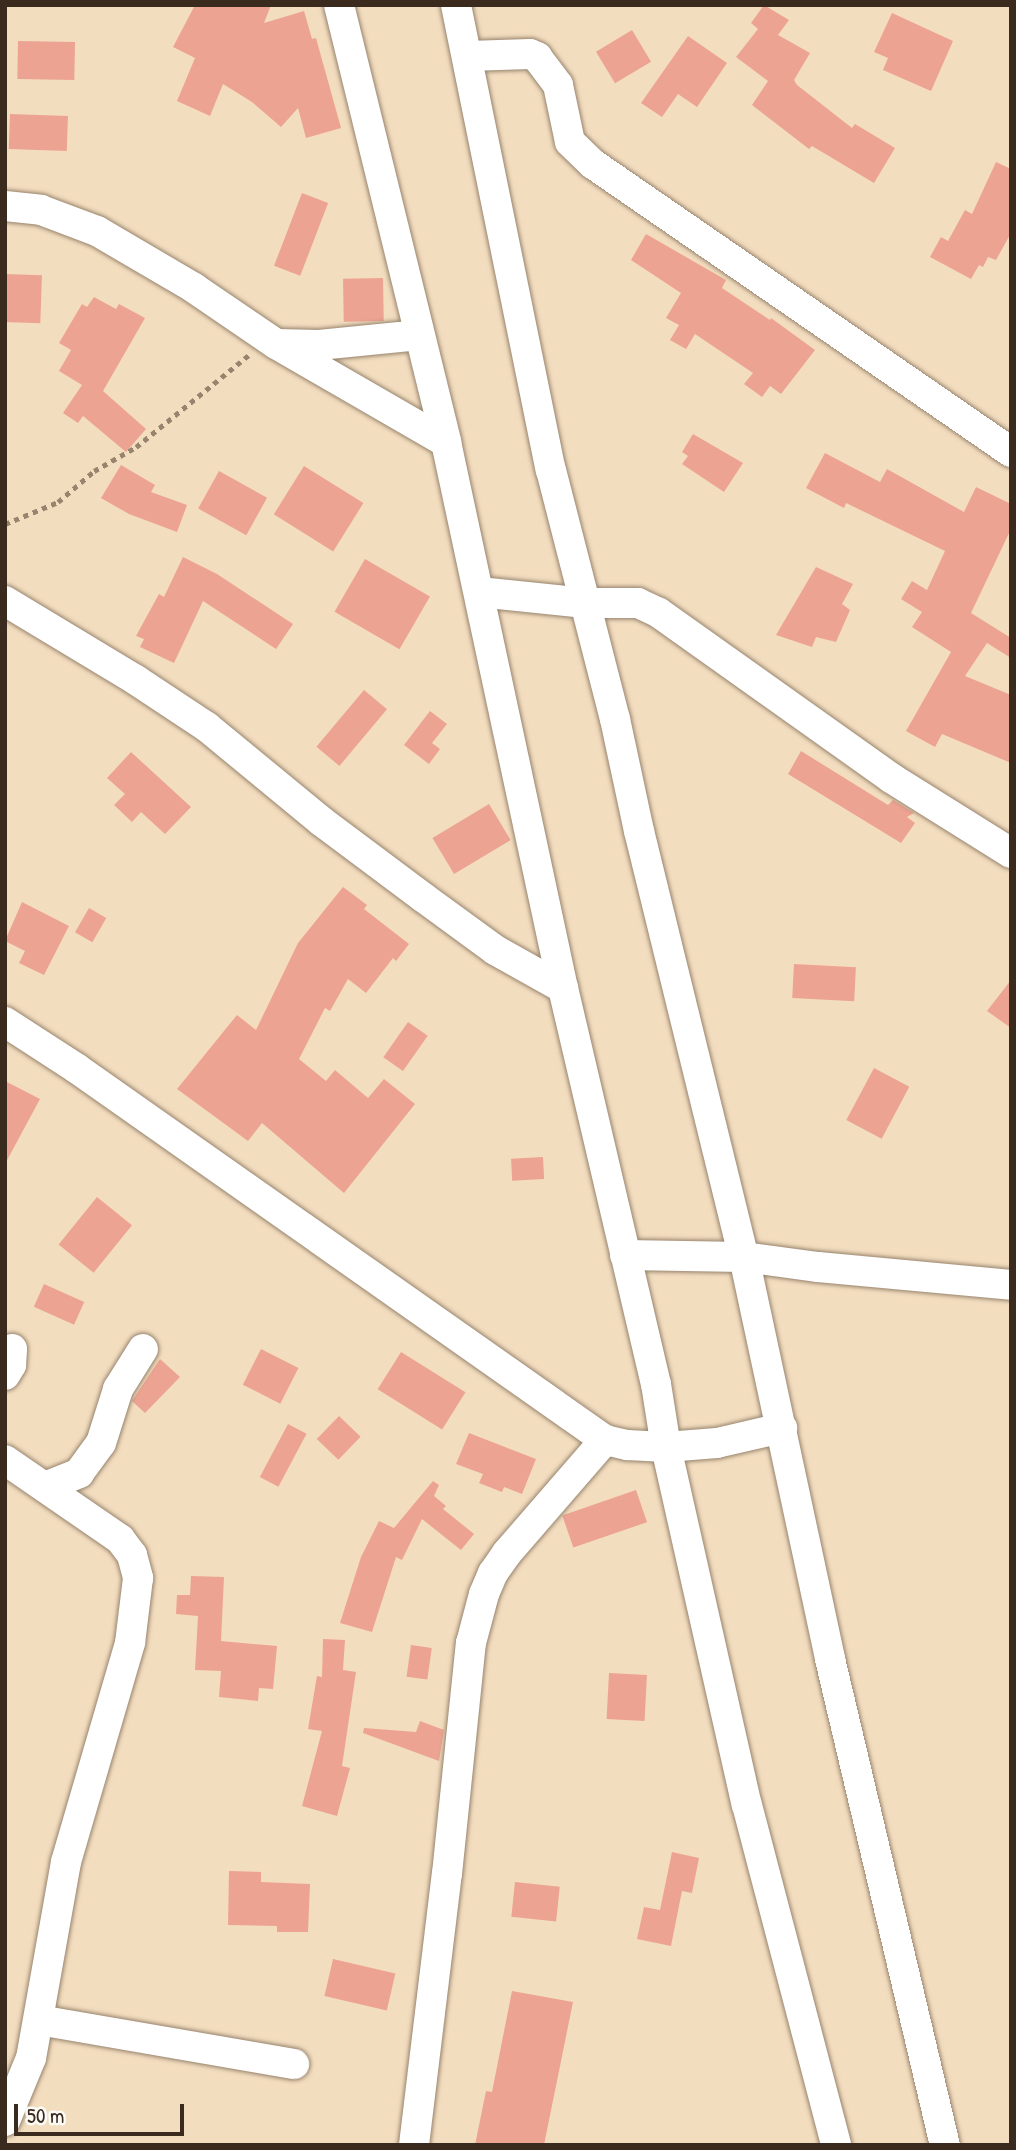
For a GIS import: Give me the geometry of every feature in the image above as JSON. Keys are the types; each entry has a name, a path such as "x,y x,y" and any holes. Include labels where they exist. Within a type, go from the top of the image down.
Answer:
{"street":[{"path":"339,5 446,442 563,988 656,1384 666,1447 747,1805 836,2145"},
{"path":"456,5 551,470 744,1257 830,1659 945,2145"},
{"path":"468,56 530,54 537,57 558,85 570,142 593,164 1011,452"},
{"path":"5,206 41,210 97,231 194,288 276,344 446,442"},
{"path":"276,344 319,345 420,335"},
{"path":"479,592 585,603 638,603 659,613 891,778 1011,853"},
{"path":"5,601 136,680 207,727 321,821 424,898 495,950 563,988"},
{"path":"5,1022 388,1285 605,1440 627,1445 666,1447 718,1443 782,1427"},
{"path":"625,1255 744,1257 818,1267 1011,1284"},
{"path":"45,1486 79,1473 101,1443 118,1389 143,1349"},
{"path":"414,2145 447,1874 471,1643 484,1594 493,1573 507,1553 605,1440"},
{"path":"5,1460 120,1539 132,1555 138,1578 130,1643 66,1862 31,2058 5,2121"},
{"path":"39,2020 294,2064"}],"path":[{"path":"5,524 58,502 94,471 136,447 254,351 276,344"}],"building":[{"path":"195,5 271,5 264,23 304,11 312,39 316,38 341,128 306,138 298,108 281,127 252,102 223,84 210,116 177,101 195,58 173,47"},
{"path":"764,5 789,20 778,35 810,53 794,80 797,85 852,128 855,124 895,148 874,183 812,146 809,149 752,105 768,81 736,57 758,29 751,23"},
{"path":"892,13 953,41 931,91 883,70 888,58 874,52"},
{"path":"632,30 651,62 615,83 596,52"},
{"path":"688,36 727,63 697,107 678,94 662,117 641,103"},
{"path":"18,41 75,42 74,80 17,79"},
{"path":"10,114 68,116 67,151 9,149"},
{"path":"996,162 1011,169 1011,233 996,260 988,257 983,267 979,265 971,279 930,257 941,237 948,241 965,210 972,214"},
{"path":"302,193 328,203 300,276 274,266"},
{"path":"646,234 726,280 722,288 770,320 771,318 815,350 781,394 770,386 762,397 744,384 753,373 695,334 686,349 670,340 679,325 666,318 681,293 631,260"},
{"path":"5,274 42,275 40,323 5,322"},
{"path":"383,278 384,321 344,322 343,279"},
{"path":"94,297 116,309 119,304 145,318 103,391 146,429 126,452 83,416 78,423 63,413 82,385 59,371 71,350 59,343 82,304 87,307"},
{"path":"693,434 743,463 724,492 682,464 688,456 682,452"},
{"path":"825,453 880,482 887,469 964,512 976,487 1011,504 1011,529 971,613 1011,638 1011,658 987,643 965,676 1011,695 1011,763 942,734 935,747 906,731 951,652 912,627 922,612 901,599 912,581 927,590 945,551 846,503 844,508 806,488"},
{"path":"121,465 155,485 151,492 187,505 177,532 129,514 101,498"},
{"path":"304,466 363,503 333,551 274,514"},
{"path":"219,471 267,498 246,535 198,509"},
{"path":"183,557 217,574 293,624 276,649 203,601 174,663 140,647 144,639 136,636 159,594 164,597"},
{"path":"365,559 430,596 399,649 334,612"},
{"path":"816,567 853,584 842,604 850,610 836,642 816,637 812,647 776,635"},
{"path":"364,690 387,709 339,766 316,747"},
{"path":"430,711 447,724 432,743 440,749 429,764 404,745"},
{"path":"801,751 888,805 893,800 914,813 907,817 915,823 901,843 788,774"},
{"path":"131,752 191,807 165,834 141,812 132,822 114,805 125,794 107,778"},
{"path":"489,804 511,840 454,874 432,838"},
{"path":"343,887 367,905 364,909 409,944 396,961 393,958 366,993 348,979 330,1011 325,1008 299,1059 326,1081 335,1070 368,1098 384,1079 415,1104 344,1193 262,1123 248,1141 177,1089 237,1015 256,1030 298,943"},
{"path":"22,902 69,926 44,975 19,963 25,951 5,941"},
{"path":"89,908 106,918 92,942 75,932"},
{"path":"794,964 856,967 854,1001 792,998"},
{"path":"1011,980 1011,1028 987,1011"},
{"path":"408,1022 428,1036 403,1071 383,1057"},
{"path":"874,1068 909,1087 882,1139 846,1120"},
{"path":"5,1081 40,1099 5,1164"},
{"path":"543,1157 544,1179 512,1181 511,1159"},
{"path":"97,1197 132,1225 94,1273 59,1244"},
{"path":"44,1284 84,1302 74,1325 34,1307"},
{"path":"261,1349 298,1368 280,1404 243,1385"},
{"path":"401,1352 465,1392 442,1430 378,1389"},
{"path":"160,1359 180,1377 145,1413 132,1401"},
{"path":"339,1416 361,1437 338,1460 317,1439"},
{"path":"288,1424 307,1434 278,1487 260,1477"},
{"path":"469,1433 536,1459 522,1494 504,1487 502,1492 479,1483 483,1474 456,1464"},
{"path":"433,1481 439,1485 434,1496 446,1506 443,1509 474,1534 461,1550 422,1519 402,1560 396,1557 372,1632 340,1623 361,1557 379,1521 394,1528"},
{"path":"636,1490 647,1522 573,1548 562,1515"},
{"path":"191,1576 224,1577 221,1641 277,1646 273,1689 259,1688 258,1701 219,1697 221,1671 195,1670 198,1616 176,1614 177,1595 190,1595"},
{"path":"323,1639 345,1640 343,1670 356,1672 342,1766 350,1768 337,1816 302,1806 322,1731 308,1729 317,1676 322,1677"},
{"path":"411,1645 432,1648 427,1680 407,1677"},
{"path":"609,1673 647,1675 645,1721 607,1719"},
{"path":"420,1721 444,1730 439,1761 363,1733 364,1728 416,1732"},
{"path":"672,1852 699,1858 692,1893 682,1891 671,1946 637,1939 644,1907 660,1910"},
{"path":"229,1871 261,1872 261,1882 310,1884 308,1932 277,1932 277,1926 228,1925"},
{"path":"515,1882 560,1887 556,1922 511,1917"},
{"path":"333,1959 395,1973 387,2010 324,1996"},
{"path":"512,1991 573,2002 544,2145 475,2145 486,2091 492,2092"}]}
